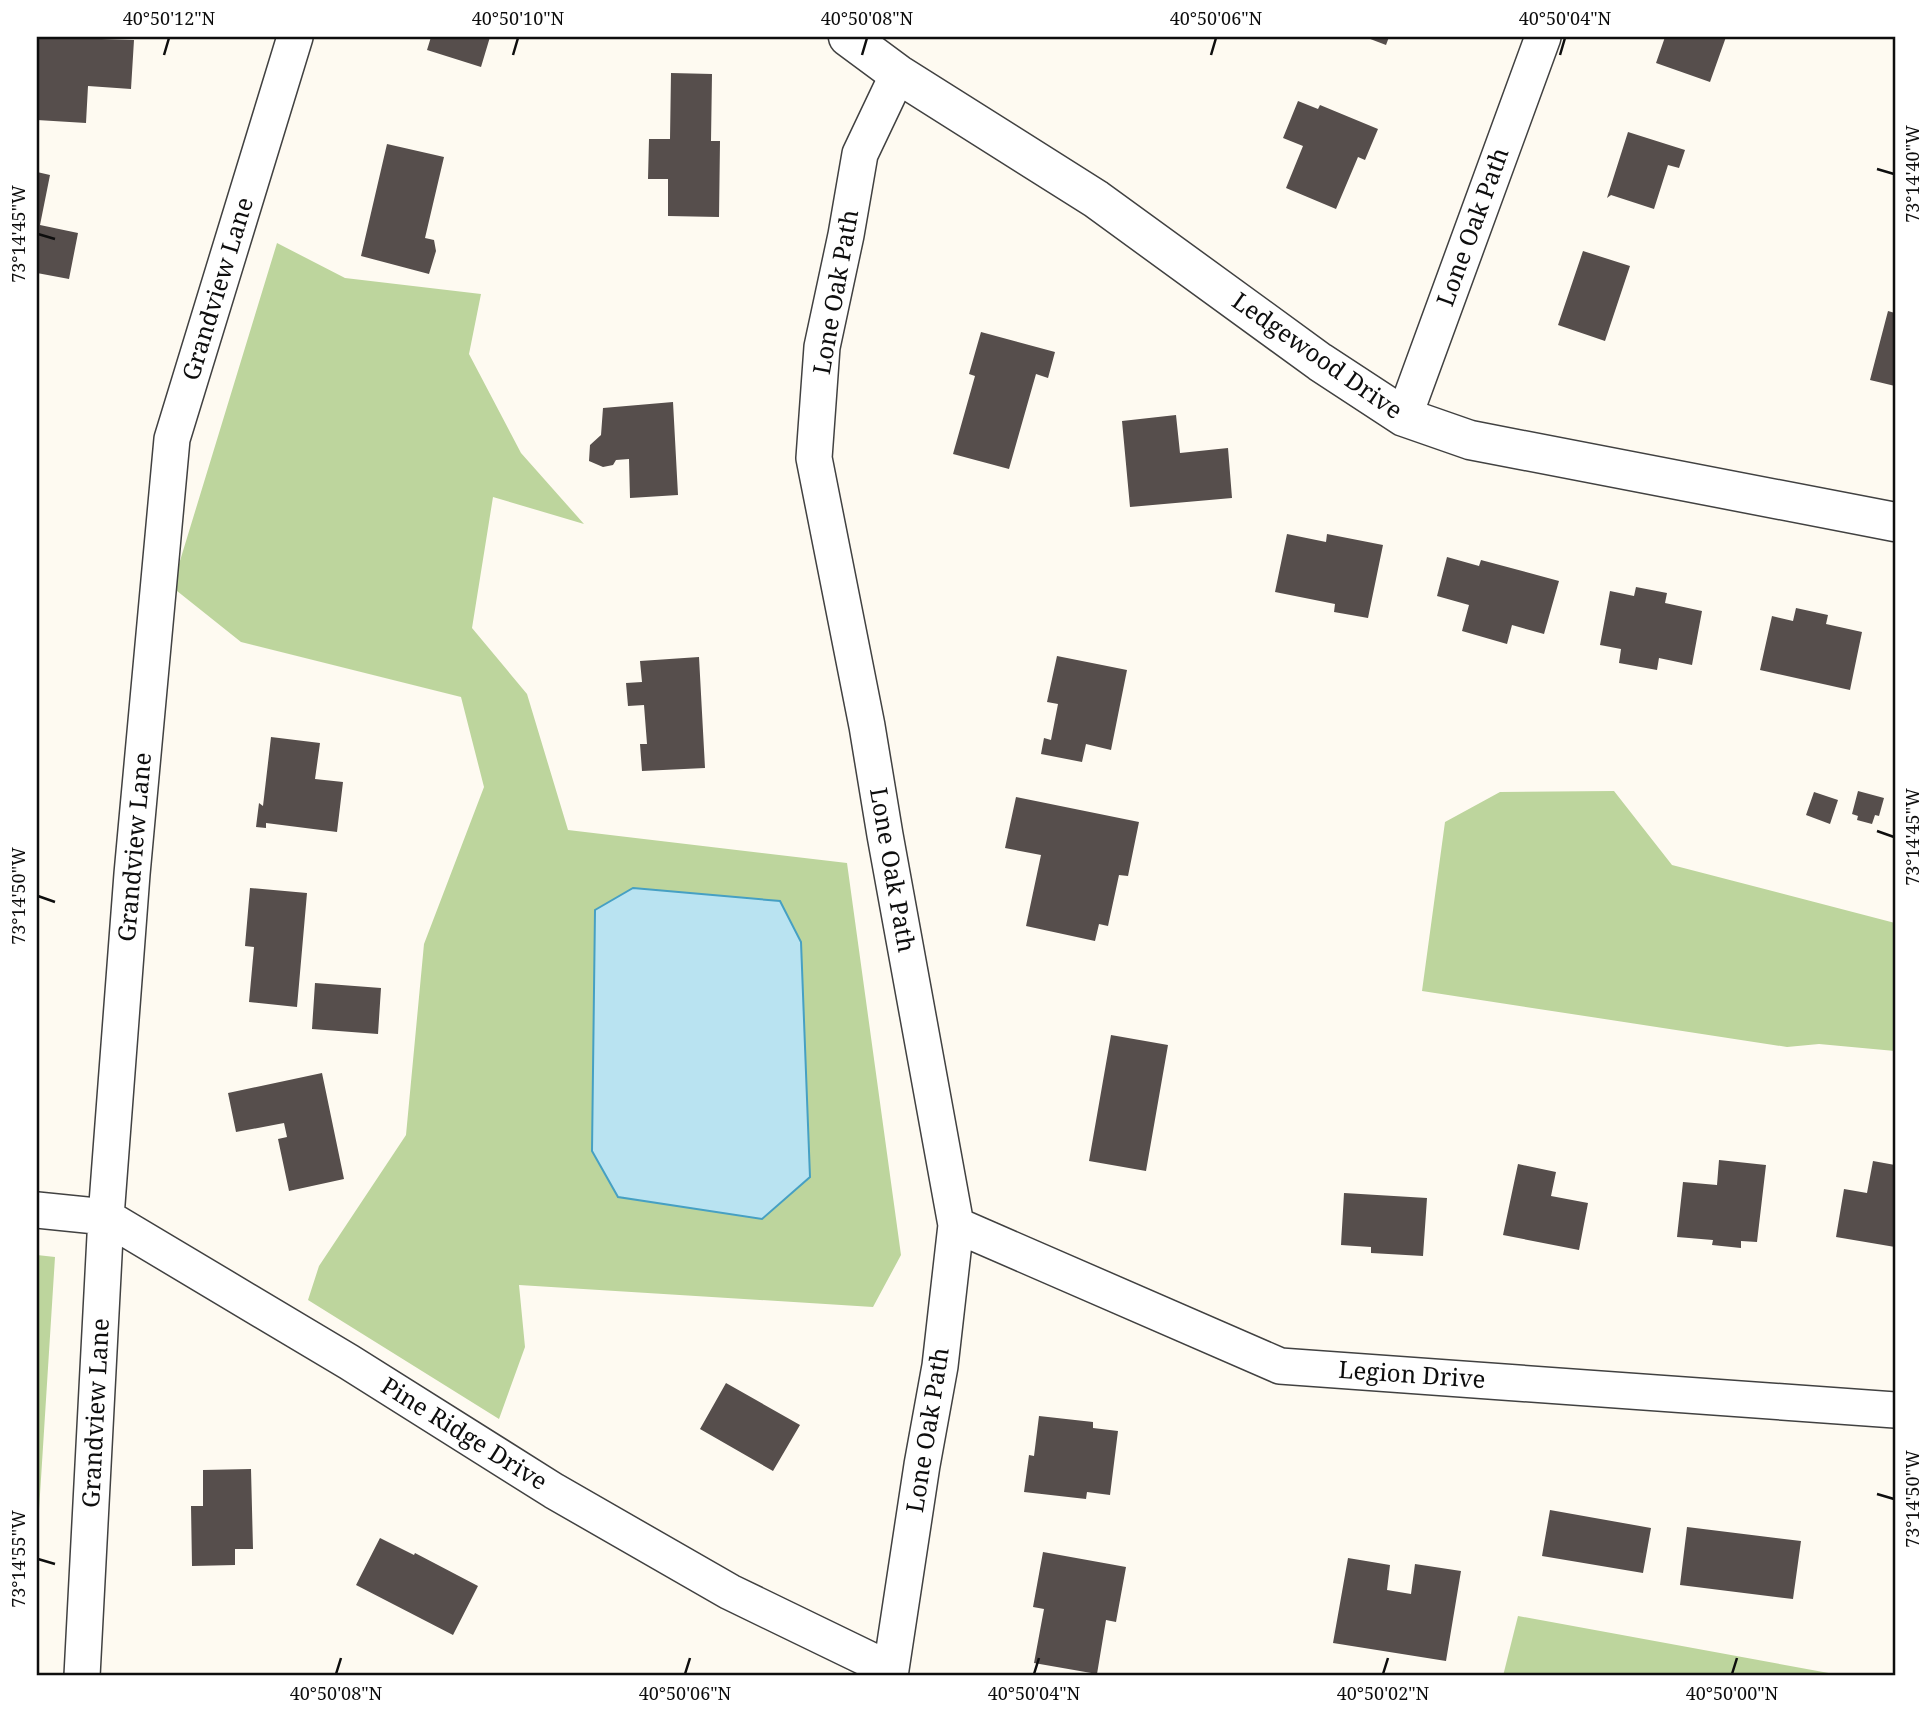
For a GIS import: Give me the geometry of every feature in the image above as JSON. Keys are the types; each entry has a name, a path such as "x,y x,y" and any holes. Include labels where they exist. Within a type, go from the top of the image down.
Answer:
{"street":[{"name":"Grandview Lane","path":"82,1676 106,1217 132,874 172,439 295,37"},
{"name":"Ledgewood Drive","path":"848,37 898,74 1096,199 1320,362 1404,418 1469,440 1895,522"},
{"name":"Lone Oak Path","path":"1404,418 1543,37"},
{"name":"Lone Oak Path","path":"890,1673 940,1366 957,1225 867,726 814,458 822,346 860,154 898,74"},
{"name":"Pine Ridge Drive","path":"37,1210 106,1217 349,1362 554,1491 730,1592 890,1673"},
{"name":"Legion Drive","path":"957,1225 1280,1366 1895,1410"}],"green space":[{"path":"277,243 345,278 481,294 469,354 521,453 584,524 493,497 472,628 527,694 568,830 847,863 901,1255 873,1307 519,1285 525,1347 499,1419 308,1300 319,1266 406,1135 424,944 484,787 461,697 241,642 172,587"},
{"path":"1614,791 1672,865 1895,923 1895,1051 1819,1044 1787,1047 1422,991 1445,822 1500,792"},
{"path":"37,1255 55,1257 37,1542"},
{"path":"1518,1616 1845,1676 1503,1676"}],"water":[{"path":"633,888 780,901 801,942 810,1177 762,1219 618,1197 592,1151 595,910"}],"building":[{"path":"37,37 134,40 131,89 88,86 86,123 37,120"},
{"path":"431,37 490,37 481,67 427,50"},
{"path":"1365,37 1389,37 1386,45"},
{"path":"1665,37 1726,37 1710,82 1656,63"},
{"path":"671,73 712,74 711,141 720,141 719,217 668,216 668,179 648,179 649,139 670,139"},
{"path":"1298,101 1318,109 1320,105 1378,129 1365,160 1358,157 1336,209 1286,188 1303,146 1283,138"},
{"path":"1628,132 1685,150 1679,168 1668,165 1654,209 1611,195 1607,198"},
{"path":"387,144 444,157 425,238 434,240 436,251 429,274 361,256"},
{"path":"37,172 50,175 40,225 78,233 69,279 37,273"},
{"path":"1583,251 1630,266 1605,341 1558,325"},
{"path":"1888,311 1895,313 1895,386 1870,380"},
{"path":"981,332 1055,352 1048,378 1036,374 1009,469 953,454 975,376 969,374"},
{"path":"673,402 678,495 630,498 629,459 616,460 613,465 603,467 589,461 590,445 601,435 603,408"},
{"path":"1176,415 1180,453 1228,448 1232,498 1130,507 1122,421"},
{"path":"1287,534 1326,542 1327,534 1383,545 1368,618 1334,612 1335,604 1275,592"},
{"path":"1447,557 1479,566 1481,560 1559,581 1544,634 1512,625 1507,644 1462,631 1469,605 1437,596"},
{"path":"1636,587 1667,593 1665,603 1702,611 1692,665 1659,658 1657,670 1619,663 1621,649 1600,645 1610,591 1634,596"},
{"path":"1796,608 1828,615 1826,624 1862,632 1850,690 1760,670 1772,616 1793,621"},
{"path":"1057,656 1127,670 1111,750 1086,744 1082,762 1041,754 1044,738 1051,740 1058,704 1047,702"},
{"path":"699,657 705,768 642,771 640,744 647,744 644,705 628,706 626,683 642,682 640,661"},
{"path":"271,737 320,743 315,779 343,782 337,832 266,823 266,828 256,827 259,803 263,806"},
{"path":"1858,791 1884,798 1879,816 1875,815 1872,824 1857,820 1858,816 1852,814"},
{"path":"1814,792 1838,800 1830,824 1806,815"},
{"path":"1016,797 1139,822 1128,876 1119,875 1108,926 1099,924 1095,941 1026,926 1041,855 1005,848"},
{"path":"250,888 307,893 297,1007 249,1002 254,947 245,946"},
{"path":"315,983 381,988 378,1034 312,1029"},
{"path":"1111,1035 1168,1045 1146,1171 1089,1161"},
{"path":"322,1073 344,1179 289,1191 278,1139 287,1137 284,1123 236,1132 228,1093"},
{"path":"1719,1160 1766,1165 1757,1242 1741,1241 1741,1248 1712,1245 1713,1240 1677,1237 1683,1182 1717,1185"},
{"path":"1873,1161 1895,1165 1895,1247 1836,1237 1844,1189 1867,1193"},
{"path":"1518,1164 1556,1172 1551,1196 1588,1203 1579,1250 1503,1235"},
{"path":"1344,1193 1427,1198 1423,1256 1371,1253 1371,1247 1341,1245"},
{"path":"726,1383 800,1425 773,1471 700,1429"},
{"path":"1039,1416 1093,1422 1093,1428 1118,1431 1110,1495 1087,1492 1086,1499 1024,1492 1029,1455 1034,1456"},
{"path":"251,1469 253,1549 235,1549 235,1565 192,1566 191,1506 203,1506 203,1470"},
{"path":"1550,1510 1651,1528 1643,1573 1542,1556"},
{"path":"1687,1527 1801,1541 1793,1599 1680,1585"},
{"path":"380,1538 478,1586 453,1635 356,1585"},
{"path":"1043,1552 1126,1567 1116,1622 1106,1620 1097,1674 1034,1663 1044,1609 1033,1607"},
{"path":"1348,1558 1390,1565 1387,1590 1411,1594 1415,1564 1461,1571 1446,1661 1333,1643"}]}
